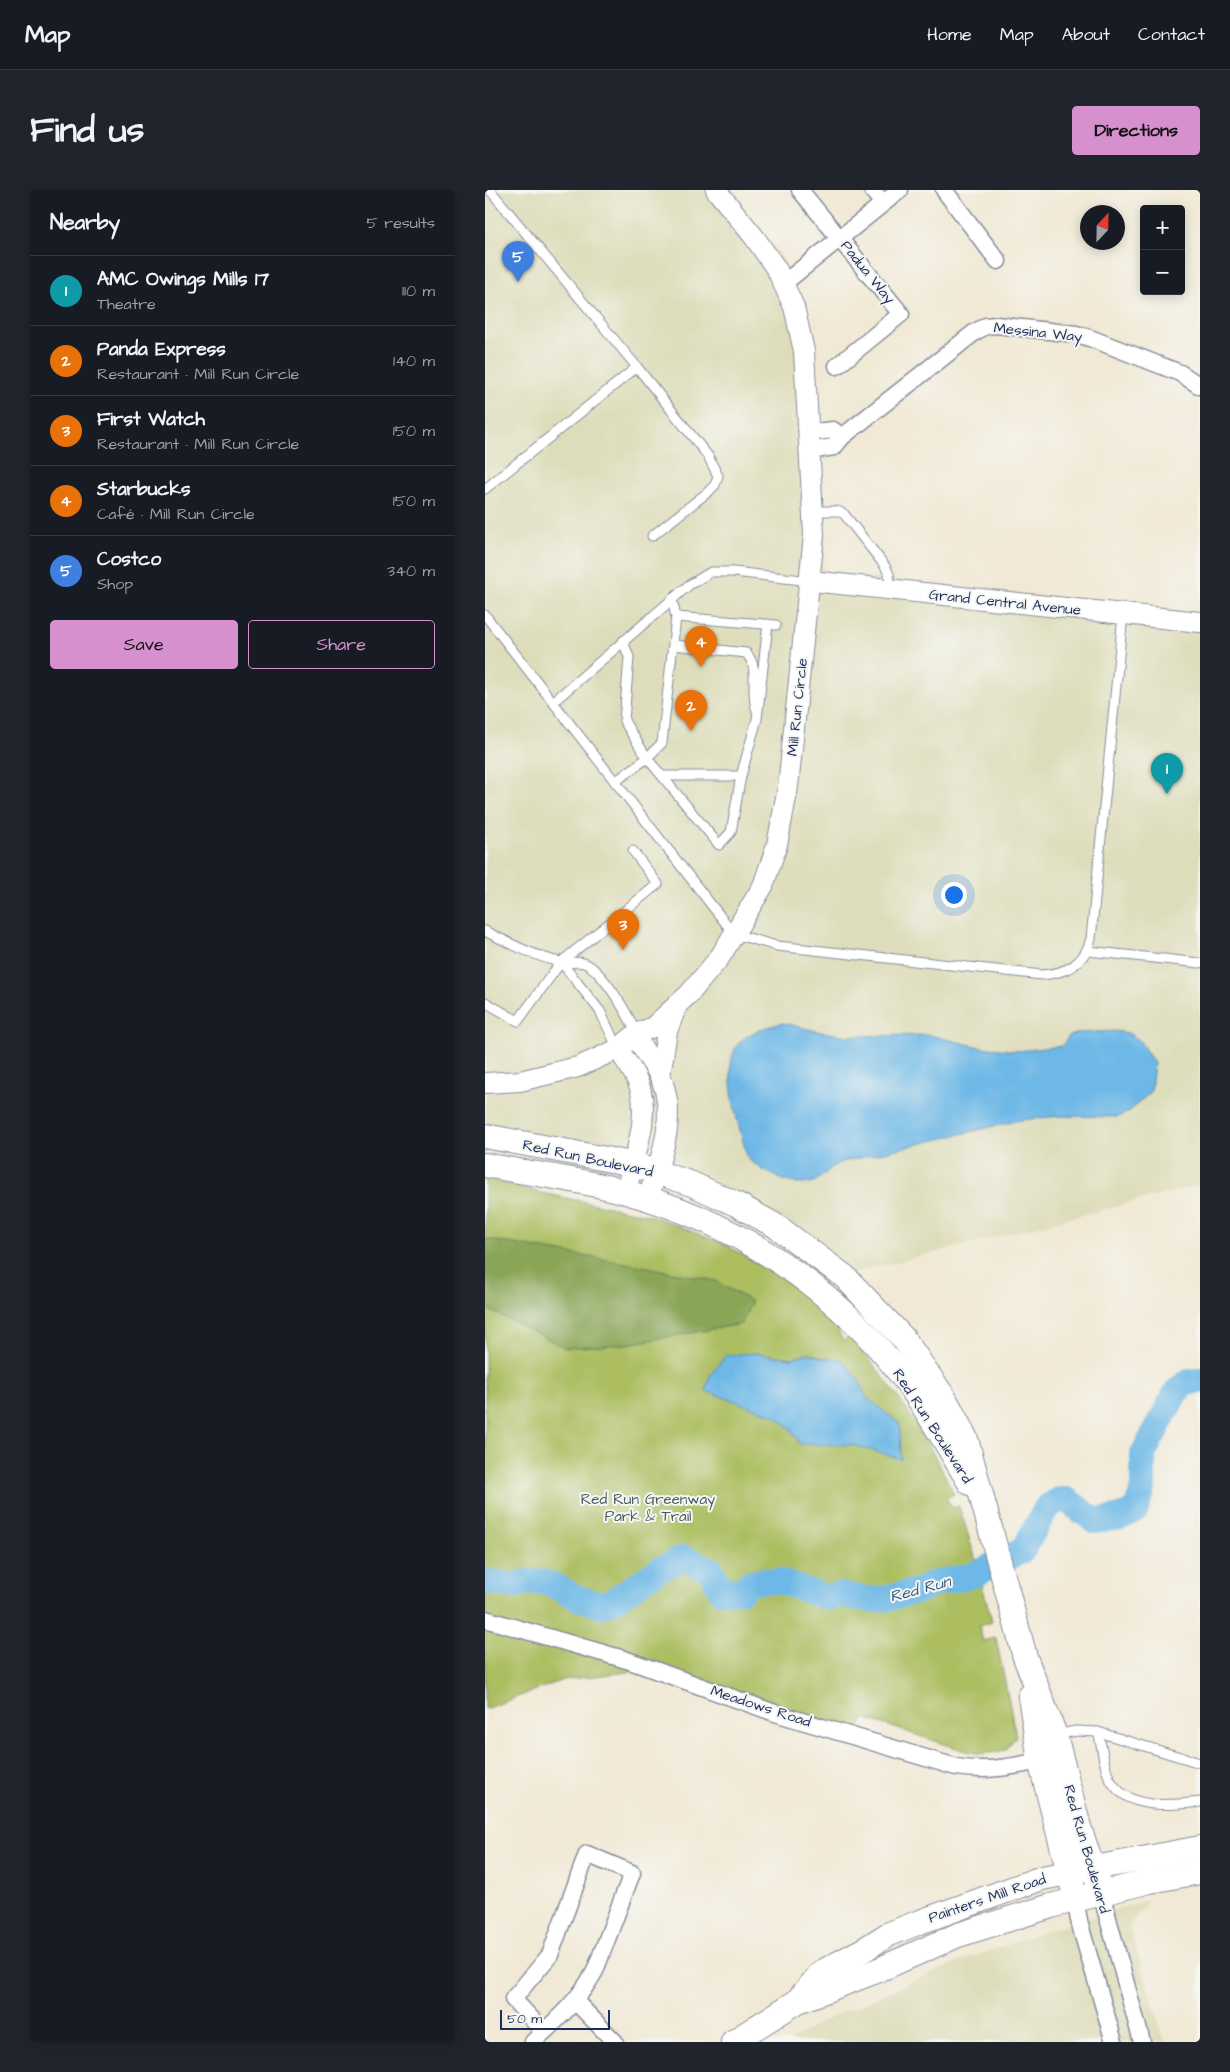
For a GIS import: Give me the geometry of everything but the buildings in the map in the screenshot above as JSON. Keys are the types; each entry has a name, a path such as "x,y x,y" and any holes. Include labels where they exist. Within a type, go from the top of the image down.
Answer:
{"main road":[{"name":"Red Run Boulevard","path":"485,1136 632,1164 710,1192 776,1226 845,1277 904,1340 945,1399 966,1439 1025,1657 1075,1900"},
{"name":"Red Run Boulevard","path":"485,1165 626,1192 684,1211 759,1247 828,1297 883,1353 906,1382 982,1502"},
{"name":"Red Run Boulevard","path":"1044,1746 1079,1827 1094,1867 1101,1893"},
{"name":"Painters Mill Road","path":"797,2001 822,1972 887,1935 1042,1878 1200,1848"},
{"name":"Painters Mill Road","path":"733,2042 797,2001 876,1971 958,1934 1101,1893 1150,1881 1200,1872"}],"street":[{"name":"Mill Run Circle","path":"485,1084 520,1081 578,1067 618,1049 636,1034 653,1027 705,977 734,934 763,886 771,865 781,827 811,581 814,535 805,351 794,307 784,283 755,238 716,190"},
{"name":"Padua Way","path":"800,190 901,314 837,366"},
{"path":"873,190 883,203"},
{"path":"784,283 900,190"},
{"path":"944,190 998,261"},
{"name":"Messina Way","path":"809,442 834,447 843,437 975,332 986,326 996,325 1076,334 1180,373 1200,386"},
{"name":"Grand Central Avenue","path":"811,581 1200,622"},
{"path":"660,1076 667,1031 678,1005"},
{"path":"636,1034 642,1050 660,1076 666,1096 669,1122 649,1199"},
{"path":"618,1049 638,1082 642,1096 641,1119 626,1192"},
{"path":"578,1067 605,1068 619,1072 633,1081 642,1096"},
{"name":"Meadows Road","path":"485,1619 627,1660 775,1712 955,1768 975,1770 997,1769 1044,1746"},
{"path":"587,1854 632,1873 595,1971 575,2002 539,2037 513,1999 550,1954 587,1854"},
{"name":"Red Run Boulevard","path":"1101,1893 1133,2017 1142,2042"},
{"name":"Red Run Boulevard","path":"1075,1900 1083,1934 1115,2042"},
{"path":"575,2002 615,2042"}],"lane":[{"path":"490,190 637,367 708,456 718,476 715,485 708,492 652,536"},
{"path":"485,489 637,367"},
{"path":"813,511 837,511 851,520 885,566 889,574 891,590"},
{"path":"553,702 689,585 711,572 734,572 811,581"},
{"path":"615,782 647,758 662,743 676,617 672,599"},
{"path":"485,616 734,934 777,946 1042,975 1056,974 1075,966 1087,951 1091,939 1123,615"},
{"path":"623,642 629,658 624,721 647,758 719,845 731,832 741,776 753,739 772,625 676,617"},
{"path":"674,644 746,653 751,658 755,670 753,698 758,713"},
{"path":"662,776 741,776"},
{"path":"485,1002 518,1021 561,962 658,884 633,850"},
{"path":"485,931 516,947 561,962 584,964 598,974 629,1016 636,1034"},
{"path":"1087,951 1200,962"},
{"path":"561,962 599,1011 618,1049"},
{"path":"1044,1746 1077,1731 1099,1732 1200,1763"},
{"path":"1099,1732 1110,1781 1127,1798 1160,1806 1200,1802"}],"shaded area":[{"path":"485,190 731,190 783,259 809,322 814,351 825,534 823,565 825,573 1200,614 1200,1185 850,1274 780,1222 485,1131"},
{"path":"1148,1900 1129,1927 1165,2042 788,2042 821,2022 950,1965 1043,1932"}],"green space":[{"name":"Red Run Greenway Park & Trail","path":"485,1178 537,1192 653,1216 726,1245 782,1278 829,1312 843,1341 849,1336 894,1392 932,1451 954,1494 946,1498 953,1508 959,1506 975,1557 992,1622 979,1626 983,1641 996,1638 1016,1736 1006,1750 984,1754 969,1752 864,1718 858,1733 638,1671 563,1680 485,1709","holes":["547,1250 716,1281 741,1324 684,1334","755,1353 792,1358 808,1353 826,1358 721,1361"]},
{"path":"485,1239 643,1266 716,1281 752,1302 741,1324 628,1344 566,1348 485,1308"}],"water":[{"path":"783,1023 848,1036 929,1035 980,1047 1018,1051 1062,1046 1069,1036 1078,1033 1114,1031 1128,1033 1139,1040 1154,1063 1151,1091 1129,1112 1117,1117 1060,1116 1020,1120 838,1163 813,1182 797,1183 770,1174 748,1159 736,1116 731,1081 731,1065 734,1051 741,1041 745,1037 766,1027"},
{"path":"755,1353 792,1358 808,1353 821,1358 842,1359 860,1382 866,1397 900,1424 901,1459 853,1445 800,1444 790,1428 774,1415 706,1391 710,1375 726,1355"}],"waterway":[{"name":"Red Run","path":"485,1581 514,1586 526,1582 543,1582 578,1598 602,1605 614,1600 660,1569 684,1558 711,1570 721,1591 742,1590 749,1583 758,1581 779,1581 826,1597 842,1595 872,1600 921,1590 932,1584 974,1575 1023,1550 1047,1507 1059,1500 1067,1500 1095,1521 1121,1517 1136,1509 1143,1489 1143,1454 1176,1392 1186,1383 1200,1380"}],"place":[{"name":"Costco","path":"518,282"},
{"name":"Starbucks","path":"701,667"},
{"name":"Panda Express","path":"691,731"},
{"name":"AMC Owings Mills 17","path":"1167,794"},
{"name":"First Watch","path":"623,950"}]}
